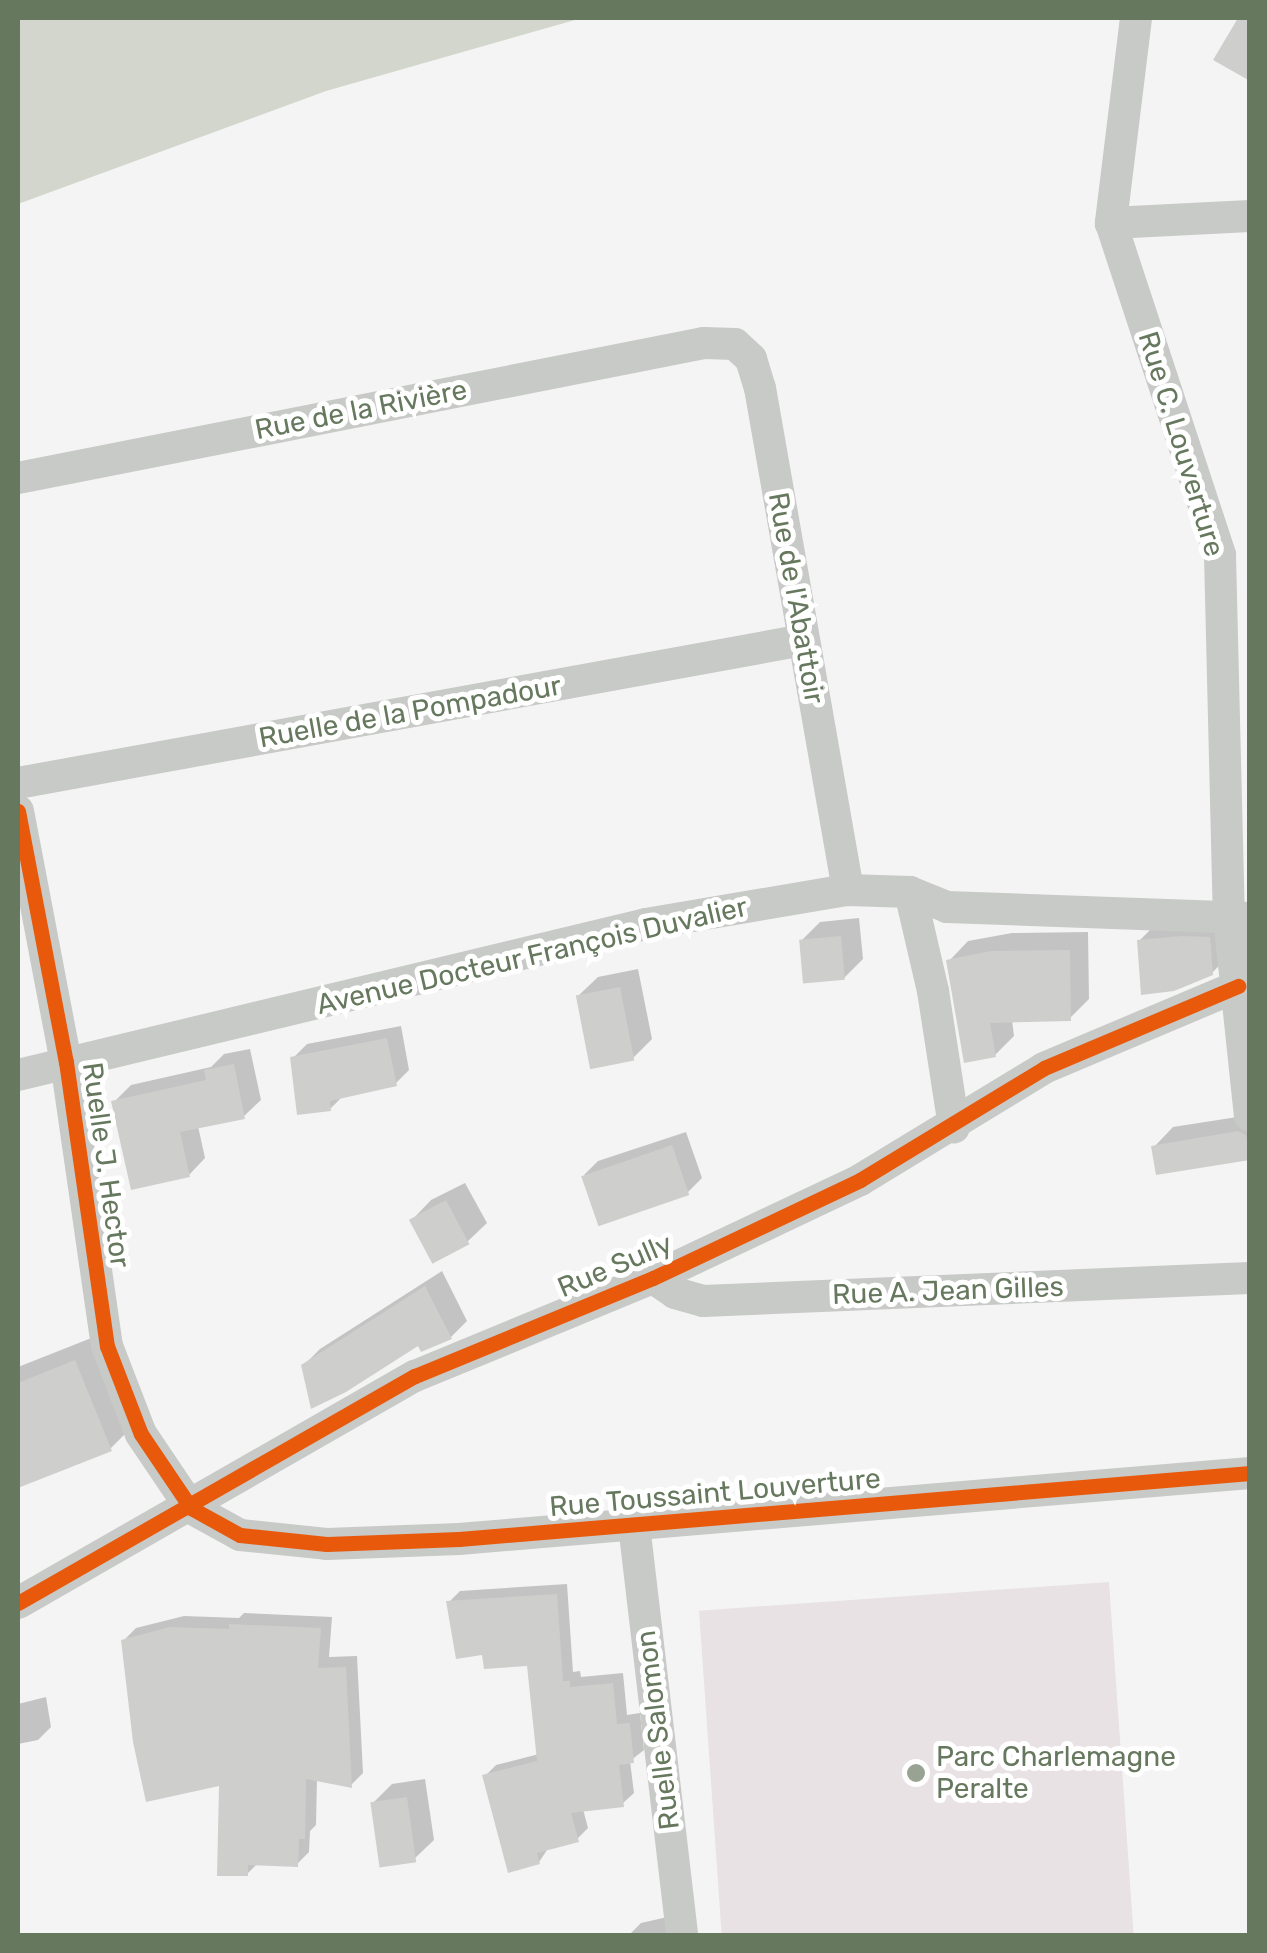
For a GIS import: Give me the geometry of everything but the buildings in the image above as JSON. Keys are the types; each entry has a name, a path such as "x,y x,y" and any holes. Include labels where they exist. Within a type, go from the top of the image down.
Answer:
{"street":[{"name":"Rue C. Louverture","path":"1136,18 1111,223 1234,555 1238,986 1250,1116"},
{"path":"1111,223 1250,216"},
{"name":"Rue de la Rivière","path":"18,478 704,343"},
{"name":"Rue de l'Abattoir","path":"704,343 735,344 750,359 760,388 848,890"},
{"name":"Ruelle de la Pompadour","path":"18,783 803,640"},
{"name":"Ruelle J. Hector","path":"18,811 66,1062 107,1346 141,1434 191,1508"},
{"name":"Avenue Docteur François Duvalier","path":"18,1076 646,924 848,890 910,892 947,907 1239,918"},
{"path":"910,892 933,991 954,1126"},
{"name":"Rue Sully","path":"18,1602 191,1508 414,1376 652,1278 860,1180 1044,1068 1238,986"},
{"name":"Rue A. Jean Gilles","path":"652,1278 676,1293 704,1301 1250,1278"},
{"name":"Rue Toussaint Louverture","path":"191,1508 240,1535 327,1544 459,1539 1250,1472"},
{"name":"Ruelle Salomon","path":"634,1525 682,1936"}],"shaded area":[{"path":"18,18 582,18 326,91 18,204"},
{"name":"Parc Charlemagne Peralte","path":"1109,1582 1134,1935 722,1936 699,1611"}],"cycle path":[{"path":"18,811 66,1062 107,1346 141,1434 191,1508 240,1535 327,1544 459,1539 1250,1473"},
{"path":"18,1603 415,1376 653,1278 860,1180 1044,1068 1238,986"}],"place":[{"name":"Parc Charlemagne Peralte","path":"916,1773"}]}
